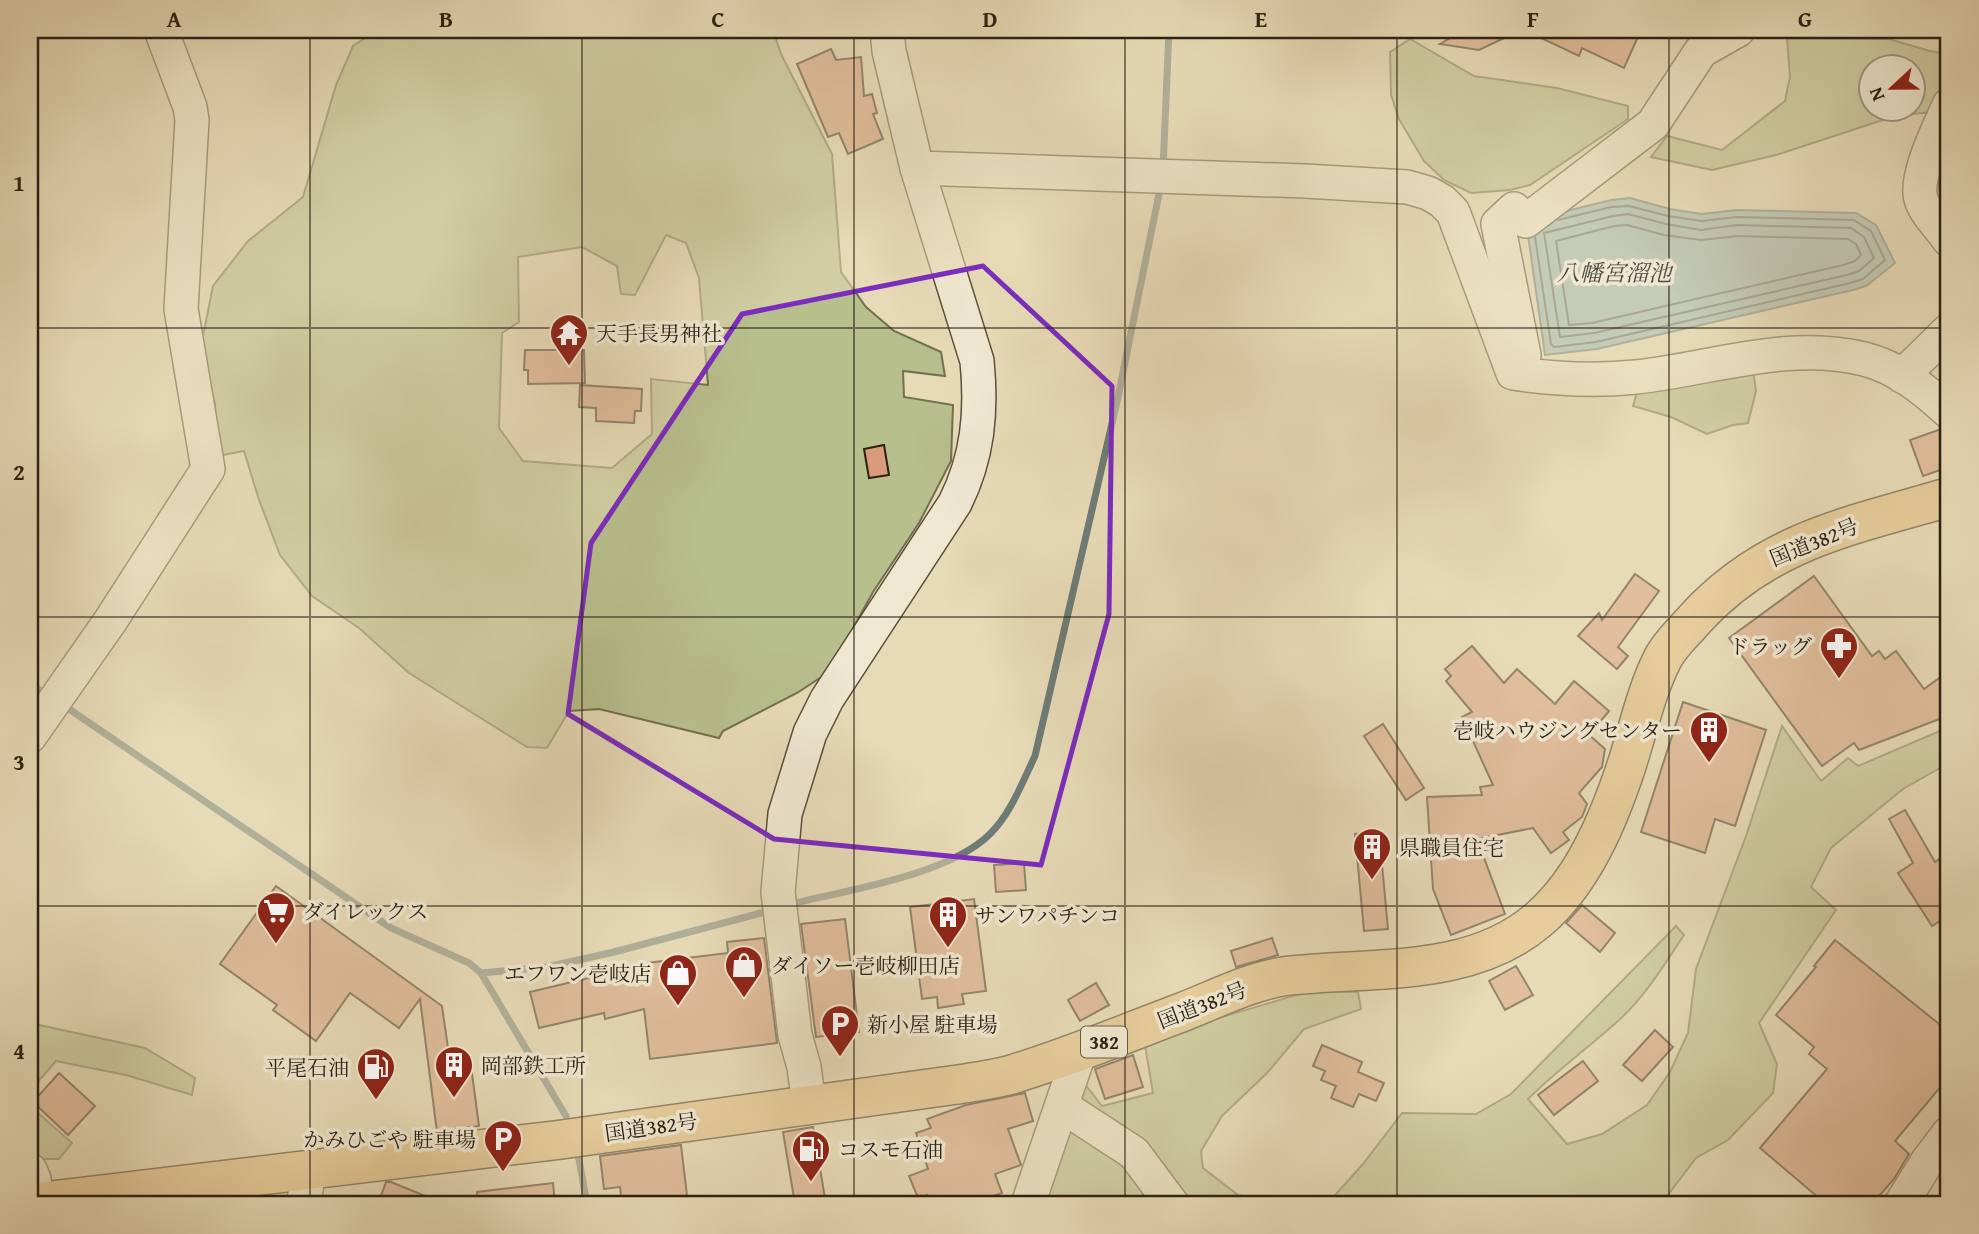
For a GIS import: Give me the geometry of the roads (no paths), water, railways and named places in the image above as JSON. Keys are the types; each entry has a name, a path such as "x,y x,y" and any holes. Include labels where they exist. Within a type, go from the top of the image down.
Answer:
{"highway":[{"name":"国道382号","path":"32,1192 307,1187 558,1140 1007,1076 1249,986 1283,976 1366,971 1453,960 1480,952 1525,930 1539,919 1561,896 1587,861 1621,784 1653,680 1664,656 1709,603 1740,577 1788,548 1843,528 1949,497"}],"street":[{"path":"45,713 111,620 208,468 181,309 192,120 190,107 161,30"},
{"path":"809,1104 804,1067 794,1035 780,920 778,892 785,814 810,733 827,699 955,503 966,481 978,437 980,394 976,361 918,168 888,51 887,30"},
{"path":"1528,375 1498,224 1514,209 1526,220 1653,124 1701,51 1738,30"},
{"path":"1949,105 1919,186 1921,200 1949,240"},
{"path":"918,168 1318,181 1407,187 1428,193 1442,201 1453,212 1513,373 1584,378 1636,377 1752,357 1802,353 1834,354 1866,359 1902,376 1922,388 1949,412"},
{"path":"1902,376 1949,330"},
{"path":"1028,1204 1080,1051"},
{"path":"1062,1106 1134,1153 1172,1204"},
{"path":"1902,1204 1927,1162 1949,1133"}],"water":[{"name":"八幡宮溜池","path":"1630,198 1701,214 1737,210 1856,213 1876,225 1895,263 1866,286 1853,290 1597,349 1545,355 1526,221 1611,200"}],"waterway":[{"path":"1163,169 1169,30"},
{"path":"795,903 898,879 950,860 990,834 1015,797 1035,756 1117,402 1161,184"},
{"path":"30,684 47,695"},
{"path":"63,705 391,928 469,963 481,973 566,1116"},
{"path":"481,973 547,967 761,913"},
{"path":"578,1154 587,1204"}],"place":[{"name":"天手長男神社","path":"569,367"},
{"name":"ドラッグ","path":"1839,680"},
{"name":"壱岐ハウジングセンター","path":"1709,764"},
{"name":"県職員住宅","path":"1372,881"},
{"name":"ダイレックス","path":"276,945"},
{"name":"サンワパチンコ","path":"948,949"},
{"name":"ダイソー壱岐柳田店","path":"744,999"},
{"name":"エフワン壱岐店","path":"678,1007"},
{"name":"新小屋 駐車場","path":"840,1058"},
{"name":"岡部鉄工所","path":"454,1099"},
{"name":"平尾石油","path":"376,1101"},
{"name":"かみひごや 駐車場","path":"503,1173"},
{"name":"コスモ石油","path":"811,1183"}]}
